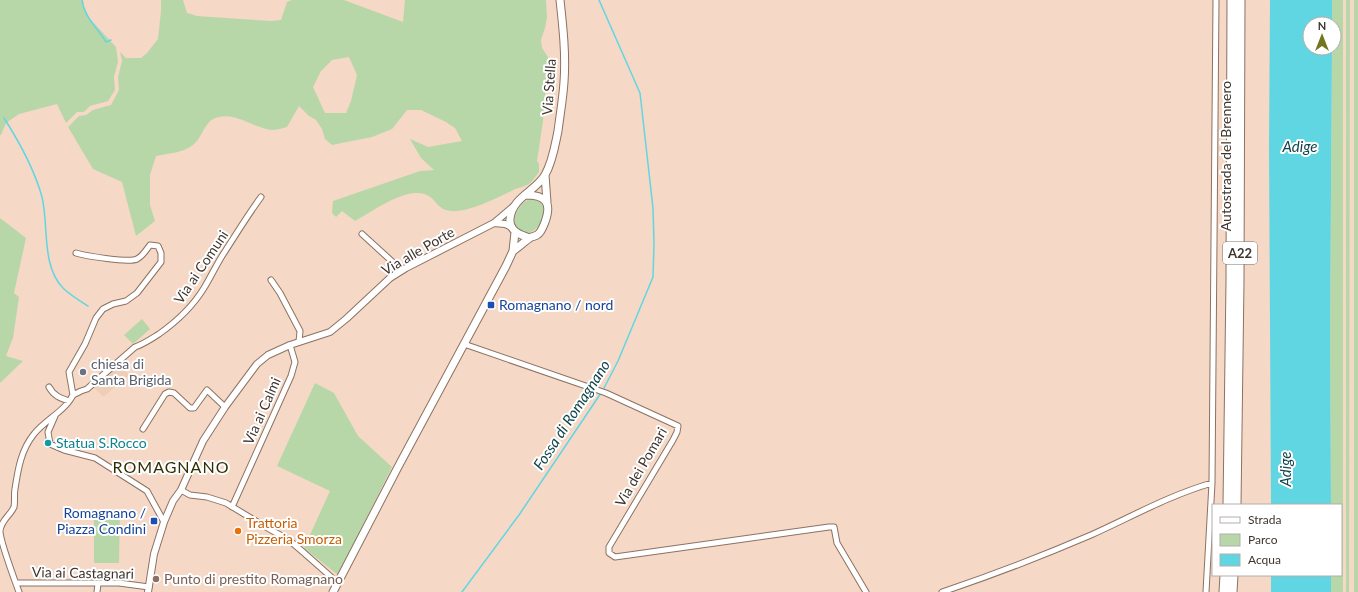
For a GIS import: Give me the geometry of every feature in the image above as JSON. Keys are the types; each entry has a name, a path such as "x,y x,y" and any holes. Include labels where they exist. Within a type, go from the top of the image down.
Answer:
{"highway":[{"name":"Autostrada del Brennero","path":"1228,504 1232,281 1232,0"},
{"name":"Autostrada del Brennero","path":"1236,504 1240,281 1240,0"},
{"path":"1224,592 1225,576"},
{"path":"1232,592 1233,576"}],"main road":[{"name":"Via Stella","path":"526,195 545,174 552,160 556,141 564,81 564,39 560,0"},
{"name":"Via Stella","path":"545,174 546,202"},
{"path":"333,592 514,251 540,232 549,208 541,197 536,195 526,195 518,200 515,205 510,219 514,229 514,251"},
{"path":"514,229 521,236 530,238"}],"street":[{"path":"1206,592 1212,483 1216,0"},
{"name":"Via ai Comuni","path":"74,392 87,389 135,347 143,345 168,328 183,314 203,290 222,256 261,197"},
{"name":"Via alle Porte","path":"149,589 154,554 164,522 173,501 181,490 203,441 225,407 257,364 268,355 290,345 330,332 395,275 494,223 515,205"},
{"path":"494,223 505,224 514,229"},
{"path":"362,234 397,266 395,275"},
{"path":"19,592 0,529 4,520 14,506 18,469 27,444 37,431 69,401 74,392 69,372 85,344 96,318 103,309 113,304 126,301 137,293 161,262 161,253 158,246 150,245 143,255 134,260 121,260 76,253"},
{"path":"271,280 280,293 300,332 299,342"},
{"name":"Via dei Pomari","path":"464,344 596,389 678,426 673,440 609,547 609,553 615,557 829,526 834,528 837,543 866,592"},
{"name":"Via ai Calmi","path":"232,507 290,376 295,362 290,345"},
{"path":"49,387 52,393 56,396 69,401"},
{"path":"143,429 165,394 169,392 174,393 190,408 194,408 207,390 225,407"},
{"path":"56,413 48,432 50,444 64,450 95,458 147,491 164,522"},
{"path":"942,592 1006,570 1091,535 1190,490 1212,483"},
{"path":"181,490 190,495 226,503 289,540 338,582"},
{"name":"Via ai Castagnari","path":"16,583 126,584 149,589"},
{"path":"97,592 98,584"}],"shaded area":[{"path":"119,364 129,375 103,397 93,386"}],"green space":[{"path":"0,0 83,0 84,7 90,19 116,47 118,62 114,77 115,90 108,101 90,106 84,112 77,112 66,123 57,104 19,114 6,123 0,135"},
{"path":"161,0 183,0 187,13 197,16 270,21 281,20 287,2 292,0 344,0 403,22 405,0 546,0 547,17 541,40 542,48 548,57 543,121 537,161 539,164 539,172 529,184 471,208 453,211 446,210 428,196 418,193 402,196 385,203 355,221 342,211 336,217 332,213 333,201 420,171 434,170 421,158 410,139 428,147 462,141 455,128 421,110 407,110 392,129 372,137 332,145 325,139 322,129 316,120 309,116 299,106 287,127 276,130 258,127 233,117 219,117 215,118 208,124 193,145 178,152 156,156 150,175 150,205 155,221 136,236 122,182 93,169 68,127 79,116 86,115 93,110 111,105 119,90 118,77 122,61 120,52 126,58 141,58 147,53 158,39","holes":["349,57 357,75 351,101 346,113 325,113 313,87 321,71 332,60"]},
{"path":"1332,0 1343,0 1343,592 1331,592 1331,576 1342,576 1342,504 1331,504 1330,336 1332,56 1342,56 1342,16 1332,16"},
{"path":"1346,0 1350,0 1349,592 1346,592"},
{"path":"1354,0 1358,0 1358,592 1354,592"},
{"path":"530,199 538,201 543,206 544,212 543,220 539,226 534,231 527,233 520,231 516,227 515,218 516,213 522,204"},
{"path":"0,218 26,238 14,293 19,297 13,338 6,356 23,361 0,383"},
{"path":"142,319 150,329 133,344 124,335"},
{"path":"315,383 334,393 358,436 392,467 338,575 304,548 330,491 277,466"},
{"path":"94,513 120,513 119,563 94,563"}],"water":[{"name":"Adige","path":"1270,0 1332,0 1332,16 1302,16 1302,56 1332,56 1330,336 1331,504 1271,504 1269,147"},
{"path":"1271,576 1331,576 1331,592 1271,592"}],"waterway":[{"path":"82,0 85,12 106,42 111,40"},
{"name":"Fossa di Romagnano","path":"599,0 640,93 653,208 654,244 653,277 618,361 603,390"},
{"path":"4,118 26,156 39,186 44,208 47,245 51,268 56,279 63,288 88,306"},
{"name":"Fossa di Romagnano","path":"462,592 519,515 601,393"}],"place":[{"name":"Romagnano / nord","path":"491,305"},
{"name":"chiesa di Santa Brigida","path":"83,372"},
{"name":"Statua S.Rocco","path":"48,443"},
{"name":"Romagnano / Piazza Condini","path":"154,521"},
{"name":"Trattoria Pizzeria Smorza","path":"238,531"},
{"name":"Punto di prestito Romagnano","path":"156,579"}],"district":[{"name":"ROMAGNANO","path":"171,467"}]}
